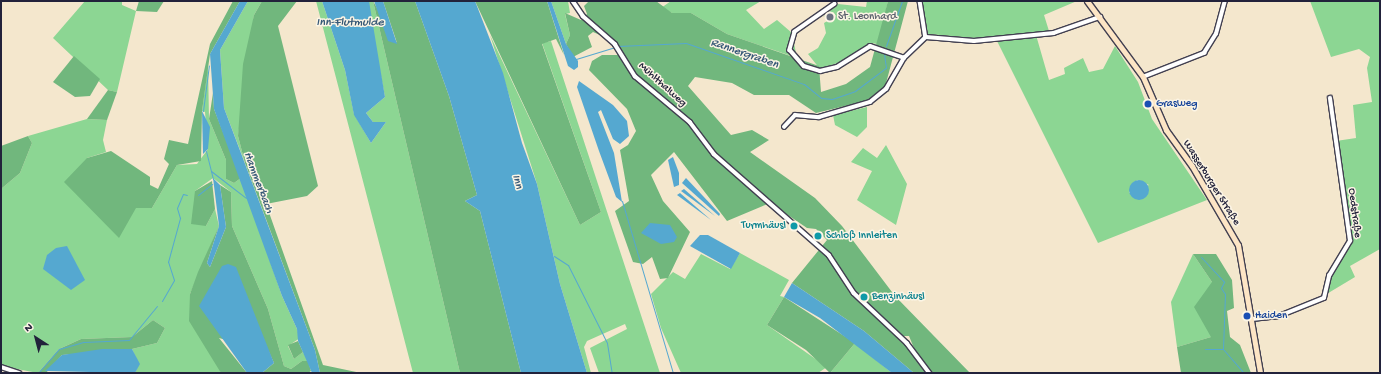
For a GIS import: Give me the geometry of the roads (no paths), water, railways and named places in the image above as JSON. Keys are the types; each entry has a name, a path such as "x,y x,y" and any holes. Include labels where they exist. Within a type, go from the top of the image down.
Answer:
{"main road":[{"name":"Wasserburger Straße","path":"1087,1 1143,77 1166,130 1192,166 1238,245 1252,319 1260,373"}],"street":[{"name":"Mühlthalweg","path":"573,1 583,16 616,45 635,76 690,122 714,154 744,177 775,209 795,222 829,255 854,293 907,343 930,373"},
{"path":"920,1 926,37"},
{"path":"1143,77 1204,53 1216,34 1225,1"},
{"path":"835,4 795,32 790,50 804,66 820,72 837,67 870,46 904,58"},
{"path":"784,127 795,116 814,118 870,102 886,89 904,58 926,37 974,41 1054,32 1100,17"},
{"name":"Oedstraße","path":"1252,319 1280,316 1324,298 1329,276 1350,241 1330,98"},
{"path":"1,367 19,373"}],"water":[{"path":"240,1 248,1 220,50 224,108 315,350 320,373 312,373 298,341 297,329 282,296 214,109 210,54"},
{"name":"Inn-Flutmulde","path":"322,1 369,1 385,97 366,113 373,122 386,122 371,143 354,115 345,70"},
{"name":"Inn-Flutmulde","path":"374,1 383,1 397,44 388,41"},
{"name":"Inn","path":"415,1 475,1 503,73 522,143 537,184 560,284 587,373 521,373 480,211 465,201 477,195 449,96"},
{"path":"547,1 551,1 566,44 578,61 578,67 574,70 568,66"},
{"path":"579,81 613,105 627,121 629,136 620,144 613,139 601,110 598,112 614,153 622,202 616,197 599,151 577,87"},
{"path":"202,111 210,127 208,149 203,154"},
{"path":"673,157 679,173 679,185 674,187 668,160"},
{"path":"213,178 220,185 226,227 210,267 207,263 219,226"},
{"path":"686,178 720,214 719,216 682,183"},
{"path":"1139,180 1146,183 1149,190 1146,197 1139,200 1132,197 1129,190 1132,183"},
{"path":"684,189 715,216 681,191"},
{"path":"680,193 711,220 677,195"},
{"path":"650,223 670,225 677,237 674,242 661,244 641,233"},
{"path":"700,235 708,235 740,253 731,269 690,246"},
{"path":"67,246 85,280 71,290 43,269 47,255 56,248"},
{"path":"228,264 236,267 274,363 262,373 247,373 199,306 222,266"},
{"path":"792,283 864,331 914,373 892,373 820,318 784,297"},
{"path":"102,349 132,349 140,364 135,373 45,371 62,355"}],"waterway":[{"name":"Rannergraben","path":"886,46 902,1"},
{"name":"Rannergraben","path":"618,46 686,43 804,84 821,98 832,99 855,91 886,68 884,54"},
{"name":"Rannergraben","path":"576,59 615,47"},
{"path":"203,111 209,65"},
{"path":"206,151 213,179"},
{"path":"211,171 246,198"},
{"path":"198,195 212,184"},
{"path":"162,301 174,280 168,262 180,218 177,208 183,194 187,195"},
{"path":"622,201 673,373"},
{"path":"554,256 568,265 607,343 612,373"},
{"path":"1201,257 1224,282 1221,288 1225,294 1223,349 1244,373"},
{"path":"38,373 59,349 84,342 129,340 157,306"},
{"path":"1205,349 1222,349"}],"place":[{"name":"St. Leonhard","path":"830,17"},
{"name":"Grasweg","path":"1148,104"},
{"name":"Turmhäusl","path":"794,226"},
{"name":"Schloß Innleiten","path":"818,236"},
{"name":"Benzinhäusl","path":"864,297"},
{"name":"Haiden","path":"1247,316"}],"water label":[{"name":"Hammerbach","path":"257,183"}]}
